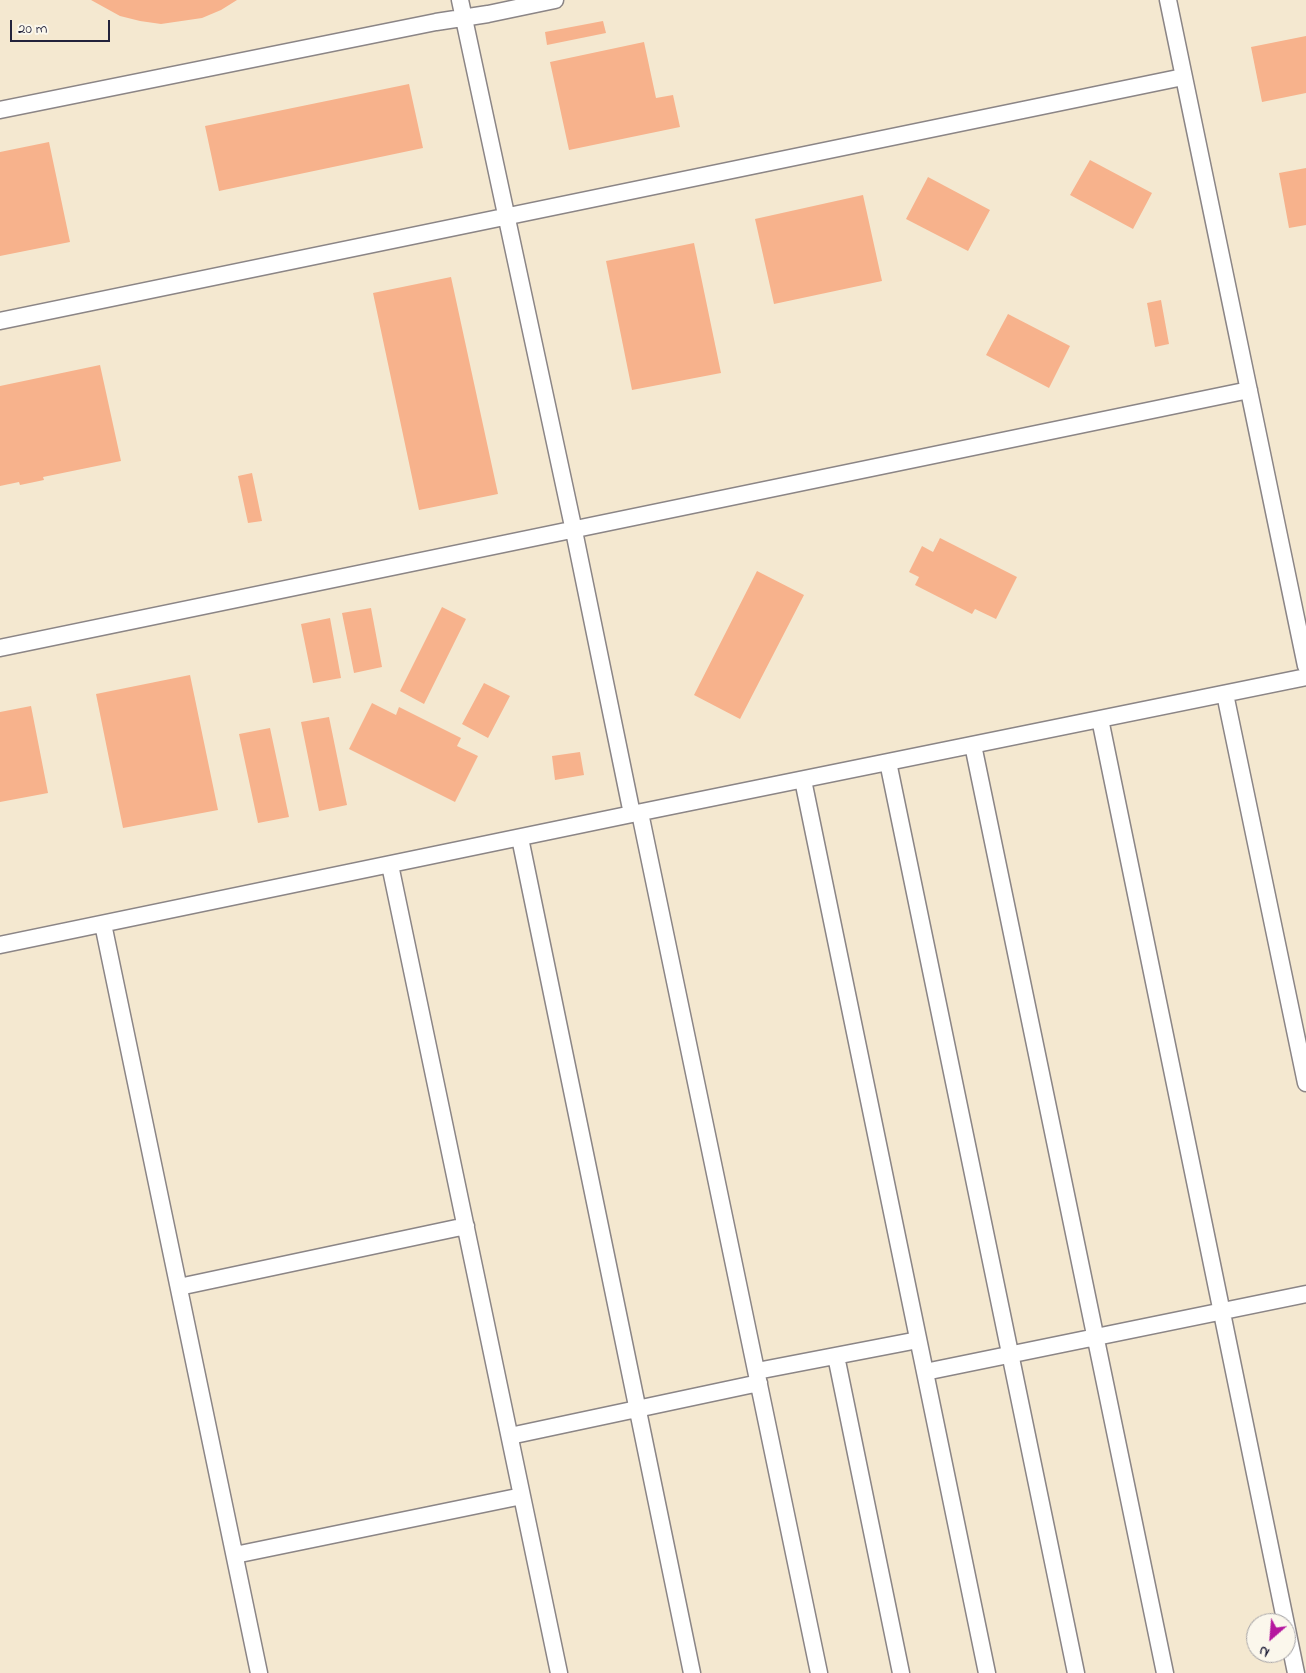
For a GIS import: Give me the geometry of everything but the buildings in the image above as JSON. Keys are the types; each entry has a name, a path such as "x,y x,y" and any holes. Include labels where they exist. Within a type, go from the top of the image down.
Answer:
{"lane":[{"path":"460,0 758,1377 819,1673"},
{"path":"0,110 555,0"},
{"path":"1168,0 1306,666"},
{"path":"0,322 1183,77"},
{"path":"0,648 1249,390"},
{"path":"0,945 1306,677"},
{"path":"1225,694 1306,1083"},
{"path":"1100,719 1296,1673"},
{"path":"973,745 1165,1673"},
{"path":"888,762 1076,1673"},
{"path":"803,780 987,1673"},
{"path":"520,838 692,1673"},
{"path":"390,865 559,1673"},
{"path":"103,924 259,1673"},
{"path":"179,1288 466,1226"},
{"path":"925,1372 1306,1294"},
{"path":"510,1436 638,1409 836,1356 918,1340"},
{"path":"836,1356 900,1673"},
{"path":"234,1555 522,1496"}]}
